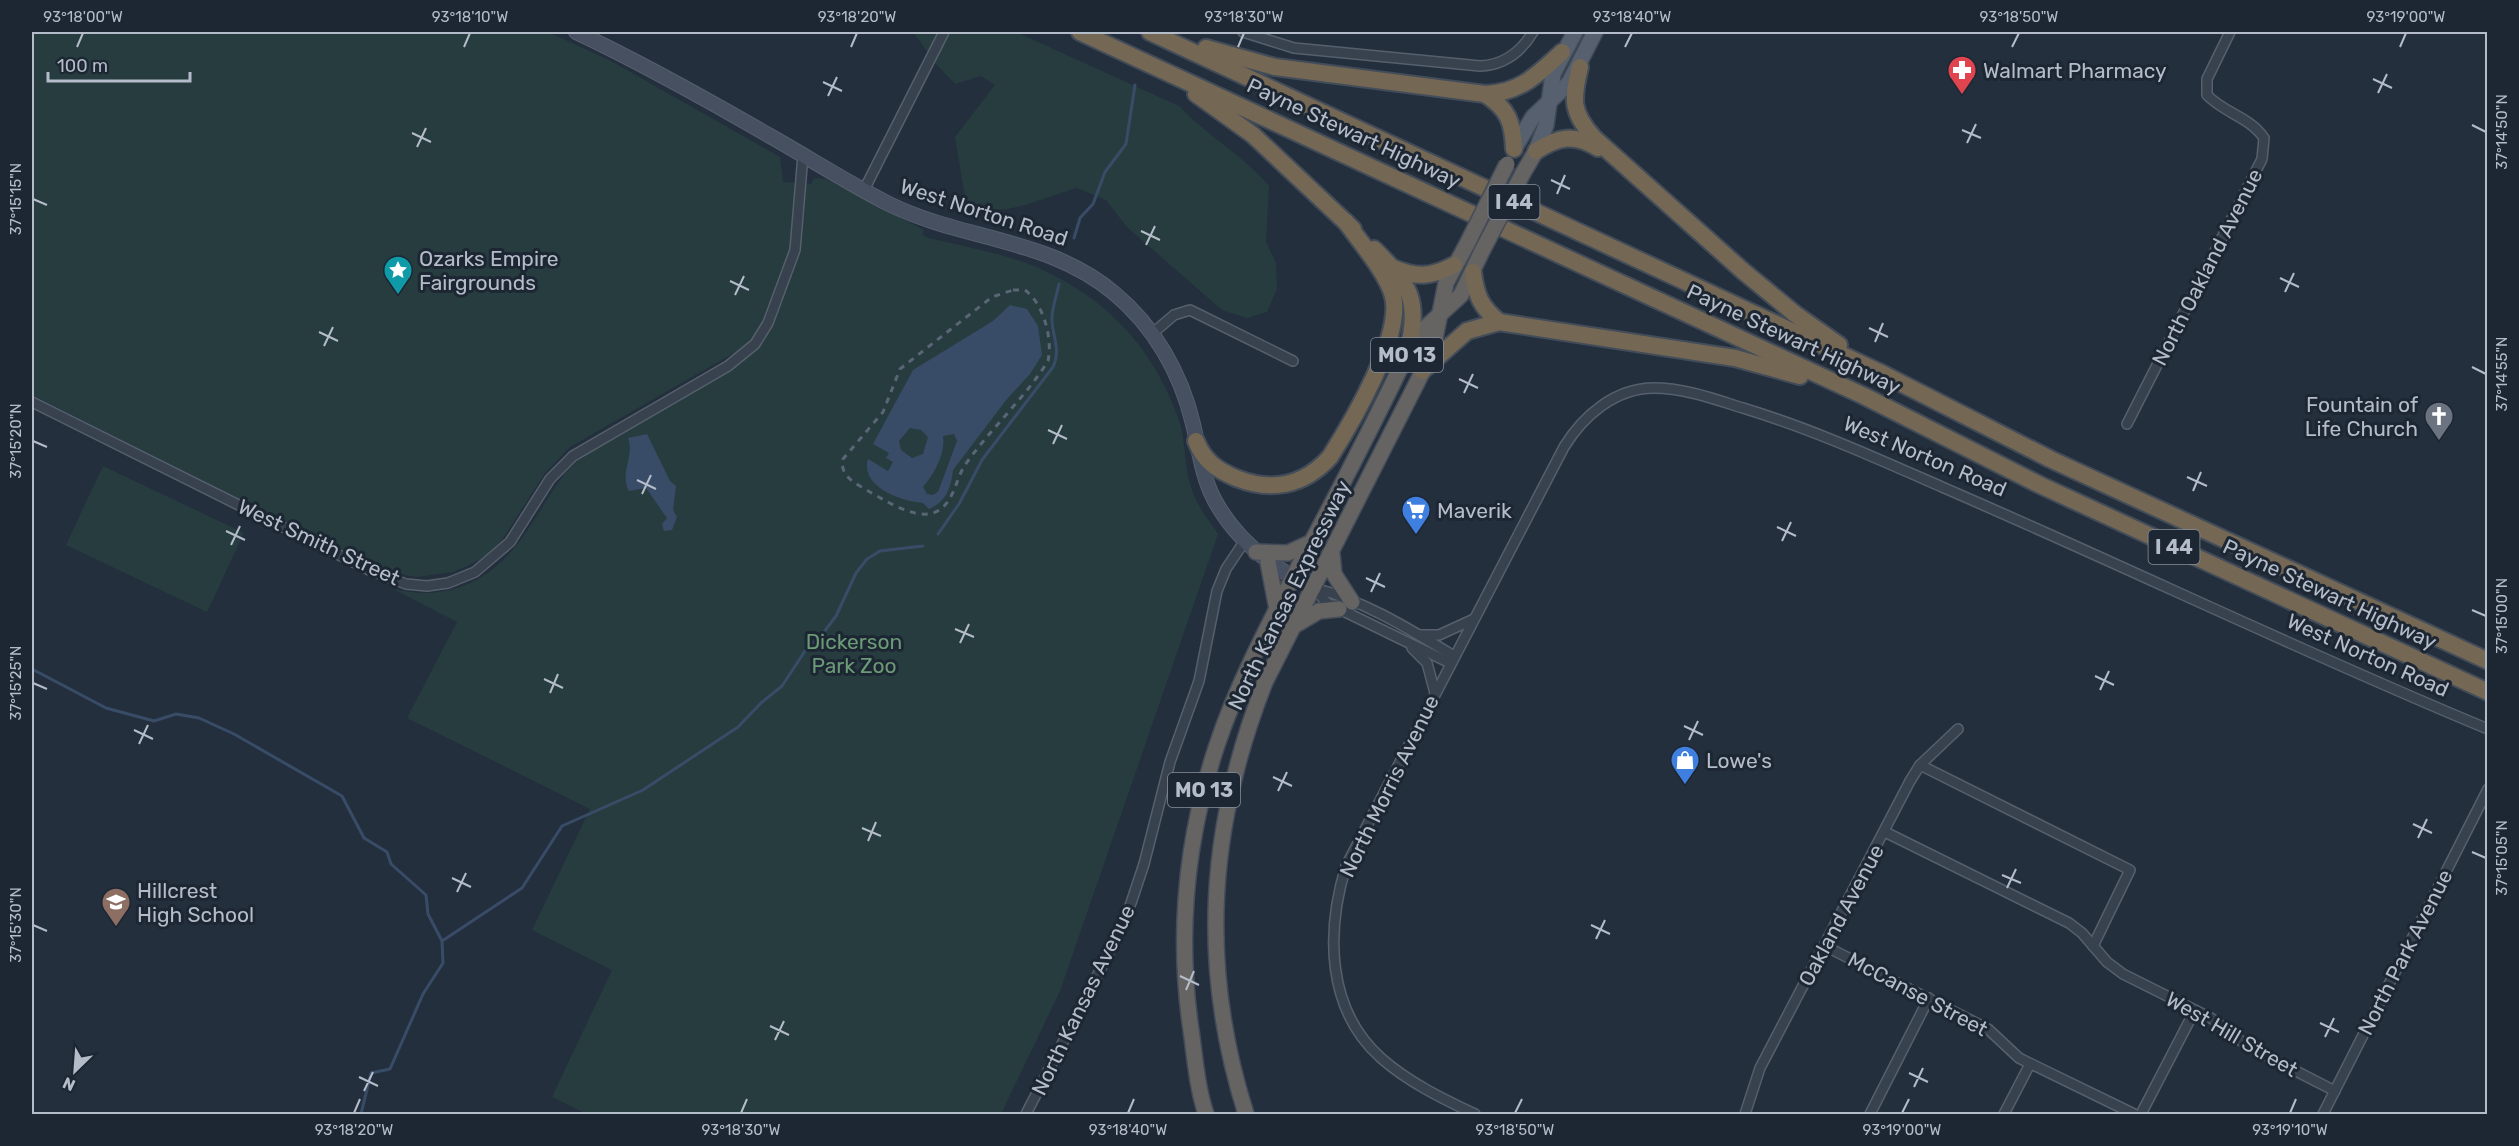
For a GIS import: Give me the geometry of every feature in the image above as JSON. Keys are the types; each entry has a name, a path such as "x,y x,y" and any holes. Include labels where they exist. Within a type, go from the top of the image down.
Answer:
{"highway":[{"name":"Payne Stewart Highway","path":"1080,32 1864,396 2040,485 2487,692"},
{"name":"Payne Stewart Highway","path":"1151,32 1879,372 2050,459 2487,661"},
{"path":"1151,32 1275,68 1485,94 1501,93 1527,84 1562,52"},
{"path":"1144,61 1237,122 1393,267 1408,289 1413,304 1414,320 1408,352"},
{"path":"1580,67 1574,94 1576,112 1588,131 1609,154 1796,315 1879,372"},
{"path":"1485,94 1505,109 1510,118 1514,149"},
{"path":"1536,151 1553,140 1570,137 1589,142 1609,154"},
{"name":"North Kansas Expressway","path":"1246,1114 1227,1050 1216,937 1217,892 1224,824 1233,778 1251,718 1265,682 1332,554 1436,342 1443,290 1514,149"},
{"name":"North Kansas Expressway","path":"1206,1114 1200,1097 1189,1018 1185,980 1184,925 1187,880 1198,813 1223,728 1277,610 1408,352 1418,335 1457,301 1536,151"},
{"path":"1196,441 1205,459 1214,467 1251,484 1266,487 1283,486 1299,480 1330,457 1385,352 1395,320 1393,295 1389,287 1346,222"},
{"path":"1393,267 1421,277 1438,273 1454,265"},
{"path":"1473,272 1478,300 1485,310 1499,322"},
{"path":"1422,371 1467,331 1499,322 1735,358 1864,396"},
{"path":"1277,610 1256,552 1288,553 1312,542"},
{"path":"1295,626 1319,611 1346,606 1334,574 1332,554"}],"main road":[{"name":"West Norton Road","path":"576,32 672,80 864,190 926,220 1033,248 1074,265 1113,292 1153,333 1181,386 1212,497 1256,552 1293,578 1314,588"},
{"name":"North Kansas Expressway","path":"1536,151 1545,133 1553,74 1562,52 1575,32"},
{"name":"North Kansas Expressway","path":"1514,149 1526,126 1564,89 1580,67 1595,32"}],"street":[{"path":"864,190 944,32"},
{"path":"1243,32 1294,48 1480,66 1493,65 1511,57 1527,42 1533,32"},
{"name":"North Oakland Avenue","path":"2127,424 2264,150 2264,138 2259,129 2215,103 2207,95 2205,86 2211,68 2230,32"},
{"name":"West Smith Street","path":"32,402 369,570 406,584 437,585 466,576 498,555 521,528 550,479 573,456 728,366 755,344 768,323 793,260 798,230 803,155"},
{"path":"1153,333 1174,315 1190,310 1293,361"},
{"name":"West Norton Road","path":"1452,660 1564,447 1581,423 1602,405 1620,396 1651,388 1671,389 1767,415 1881,459 2050,533 2332,665 2487,729"},
{"name":"North Kansas Avenue","path":"1026,1114 1115,941 1138,884 1170,762 1199,681 1217,591 1226,568 1256,552"},
{"name":"West Norton Road","path":"1314,588 1331,592 1346,606 1404,640 1452,660"},
{"name":"West Norton Road","path":"1314,588 1327,603 1346,606 1421,635 1452,660"},
{"path":"1421,635 1439,635 1474,619"},
{"path":"1404,640 1428,663 1435,693"},
{"name":"North Morris Avenue","path":"1452,660 1346,866 1336,903 1333,945 1338,986 1352,1020 1372,1050 1407,1077 1475,1114"},
{"name":"Oakland Avenue","path":"1744,1114 1760,1068 1920,765 1958,729"},
{"path":"1920,765 2130,870 2093,946"},
{"name":"North Park Avenue","path":"2323,1114 2487,789"},
{"name":"West Hill Street","path":"1885,832 2062,919 2082,933 2123,974 2217,1022 2249,1047 2335,1091"},
{"name":"McCanse Street","path":"1825,946 1988,1029 2013,1053 2030,1064 2133,1114"},
{"path":"1870,1114 1929,998"},
{"path":"2141,1114 2195,1010"},
{"path":"2004,1114 2030,1064"}],"green space":[{"name":"Dickerson Park Zoo","path":"32,32 548,32 611,61 780,157 783,182 811,184 814,178 826,179 924,230 922,234 926,237 999,254 1041,269 1088,296 1126,330 1142,349 1168,394 1181,428 1193,494 1218,534 1060,991 1001,1114 587,1114 552,1097 612,970 532,930 590,809 407,718 457,622 393,589 436,592 455,589 489,572 518,543 560,480 575,463 583,456 732,368 741,349 570,447 545,473 502,540 488,555 469,565 453,572 417,577 394,573 348,554 32,395"},
{"path":"913,32 1016,32 1179,106 1269,186 1266,242 1276,263 1277,289 1267,312 1247,318 1222,310 1127,227 1106,200 1077,188 1007,209 979,208 966,203 955,137 995,85 981,76 955,84 936,64"},
{"path":"103,466 244,533 207,612 66,545"}],"water":[{"path":"1010,305 1027,309 1038,326 1042,355 1030,374 1007,399 953,470 949,488 940,502 929,509 923,503 894,496 884,491 870,477 867,469 868,459 888,471 893,462 886,458 889,453 873,444 913,370 993,321","holes":["910,428 921,430 928,437 923,454 912,458 901,450 899,441","954,434 957,441 938,492 933,495 927,494 923,487 938,463 943,449 943,436"]},
{"path":"647,434 670,481 676,486 673,510 677,517 672,530 664,531 662,524 667,518 646,488 629,491 626,484 630,452 628,438"}],"waterway":[{"path":"1074,238 1080,218 1093,204 1105,172 1126,144 1135,85"},
{"path":"938,534 959,504 982,460 1053,367 1056,349 1052,317 1059,284"},
{"path":"361,1114 371,1073 390,1069 423,994 443,963 442,941 522,888 562,826 643,790 738,727 761,703 782,686 805,651 824,632 836,616 856,573 867,559 880,551 923,546"},
{"path":"32,669 106,708 154,721 176,714 199,718 234,734 342,796 364,838 387,852 391,864 426,895 428,914 442,941"}],"railway":[{"path":"1013,290 1025,290 1042,312 1048,332 1048,361 1029,388 965,465 945,505 933,513 917,514 884,500 850,479 844,471 843,459 883,412 900,369 992,297 1013,290"}],"place":[{"name":"Walmart Pharmacy","path":"1962,96"},
{"name":"Ozarks Empire Fairgrounds","path":"398,296"},
{"name":"Fountain of Life Church","path":"2439,442"},
{"name":"Maverik","path":"1416,536"},
{"name":"Lowe's","path":"1685,786"},
{"name":"Hillcrest High School","path":"116,928"}]}
